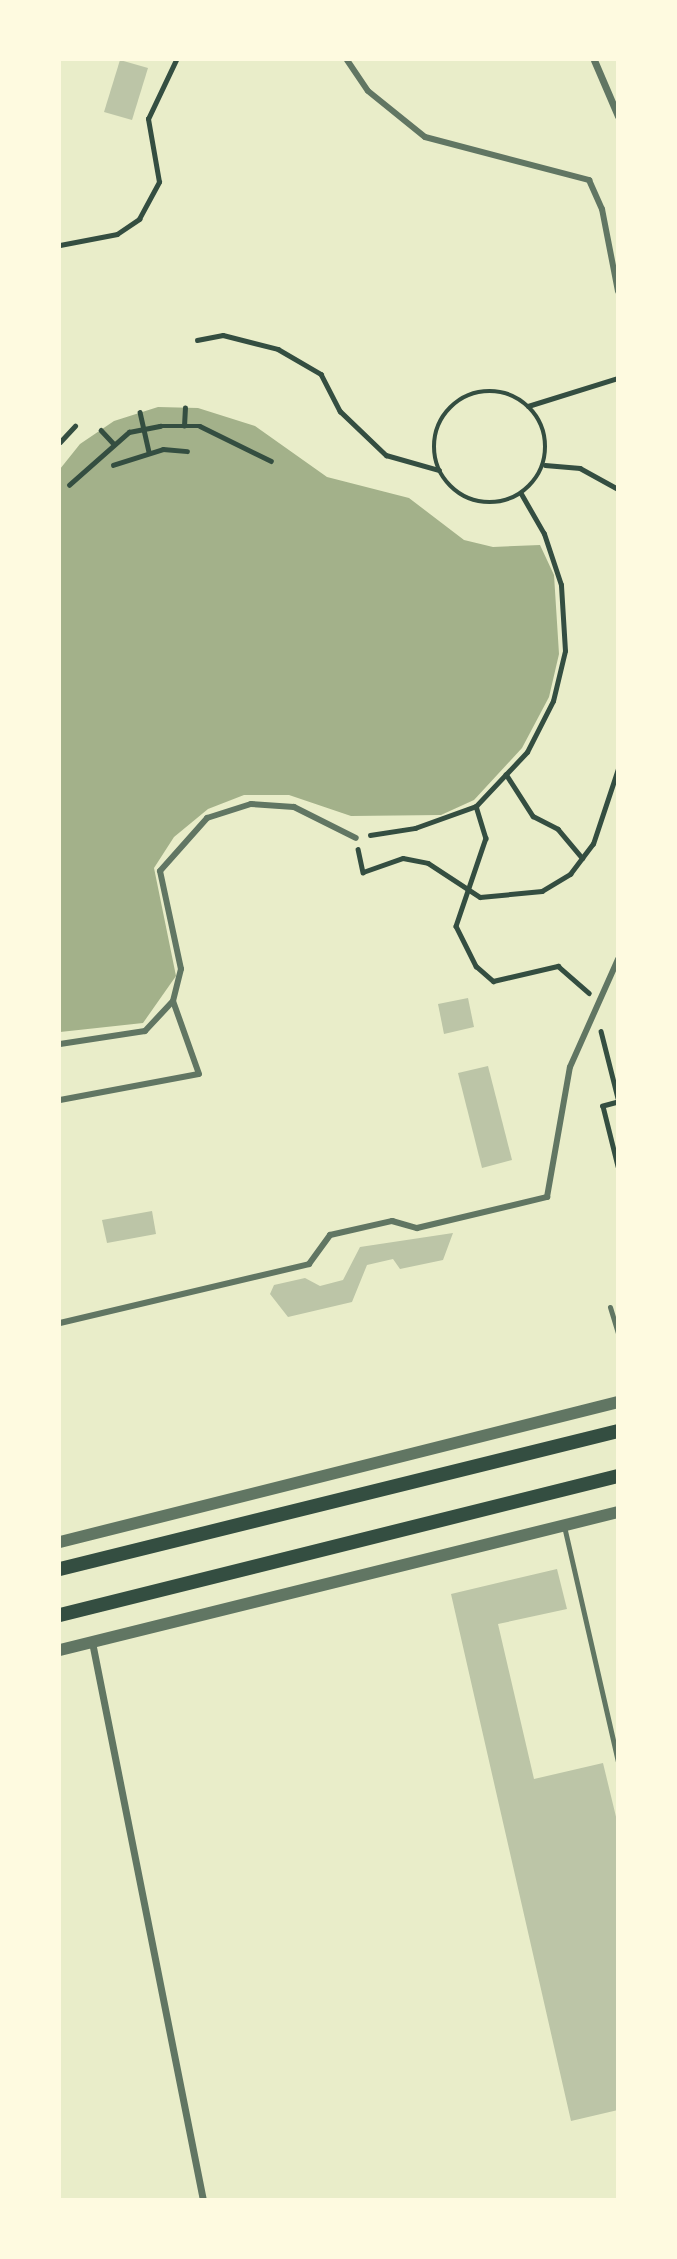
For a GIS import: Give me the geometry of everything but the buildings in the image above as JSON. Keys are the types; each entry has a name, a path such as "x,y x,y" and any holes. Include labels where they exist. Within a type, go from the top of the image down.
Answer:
{"main road":[{"path":"60,1569 618,1431"},
{"path":"60,1615 618,1476"}],"street":[{"path":"347,60 368,91 425,137 589,180 602,209 618,290"},
{"path":"594,60 618,117"},
{"path":"60,1044 145,1031 173,1002 181,969 160,871 207,818 251,804 294,807 356,838"},
{"path":"60,1323 70,1316 309,1264 330,1235 392,1221 417,1228 547,1197 570,1067 594,1000 618,959"},
{"path":"60,1100 199,1074 173,1002"},
{"path":"60,1542 618,1402"},
{"path":"60,1650 618,1513"},
{"path":"92,1642 203,2200"}],"lane":[{"path":"610,1307 618,1334"},
{"path":"564,1526 618,1761"}],"path":[{"path":"60,245 117,234 139,219 159,182 148,119 176,60"},
{"path":"197,340 223,335 278,349 321,374 340,411 386,455 439,470 466,497 484,502 521,494 545,465 544,432 528,406 494,391 458,401 436,432 439,470"},
{"path":"528,406 618,378"},
{"path":"184,426 186,408"},
{"path":"140,412 149,452"},
{"path":"60,442 75,426"},
{"path":"69,485 113,443 145,429 184,426 233,438 271,461"},
{"path":"101,430 113,443"},
{"path":"113,465 149,452 187,450"},
{"path":"545,465 580,468 618,489"},
{"path":"521,494 544,534 561,585 565,651 553,701 527,752 477,806 415,828 356,838 363,872 403,858 428,863 464,892 542,891 582,858 618,769"},
{"path":"506,775 533,816 558,829 582,858"},
{"path":"477,806 486,838 464,892 456,926 476,966 493,981 558,966 594,1000 618,1100 603,1106 618,1166"}],"shaded area":[{"path":"158,407 198,408 255,426 327,477 409,498 464,540 493,547 540,545 554,575 559,654 549,697 522,748 474,800 441,815 351,816 289,795 244,795 208,809 174,837 154,868 176,976 143,1023 60,1032 60,469 80,444 114,421"}]}
